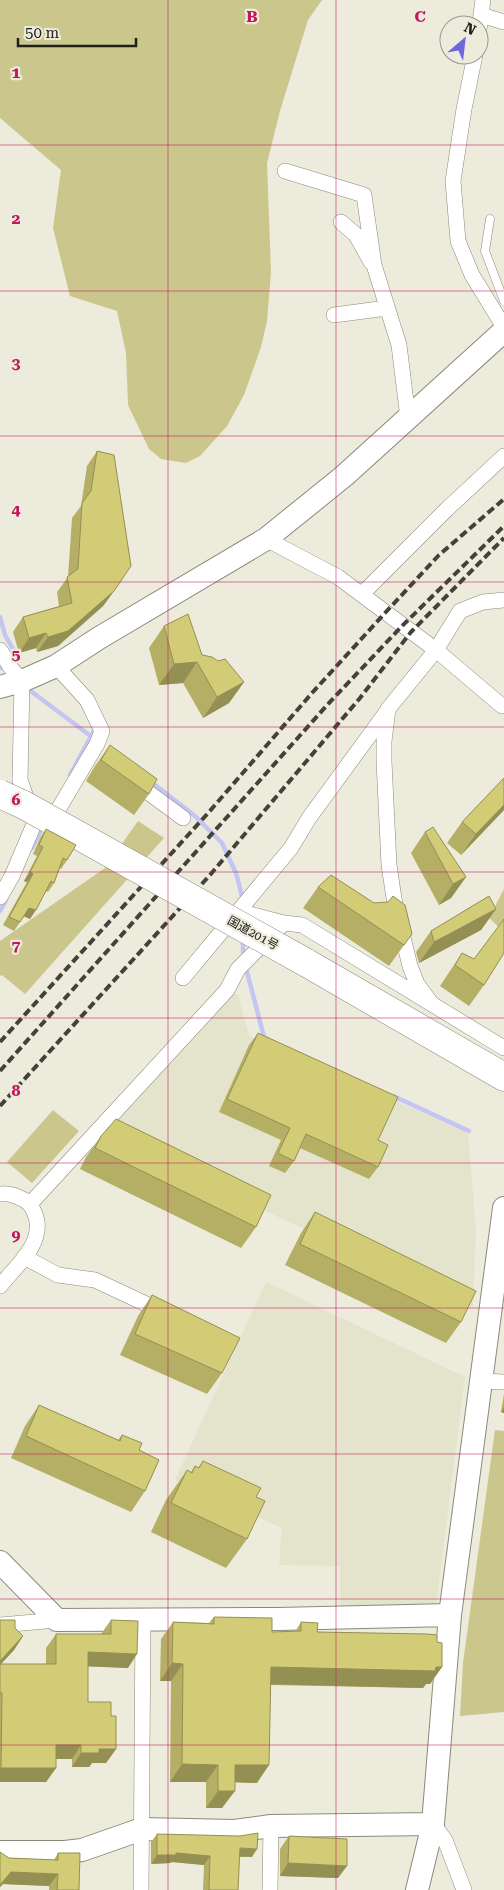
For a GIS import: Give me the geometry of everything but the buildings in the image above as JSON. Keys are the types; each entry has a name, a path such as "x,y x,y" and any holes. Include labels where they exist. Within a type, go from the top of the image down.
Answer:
{"highway":[{"name":"国道201号","path":"0,794 24,805 305,962 504,1077"}],"street":[{"path":"489,17 504,22"},
{"path":"0,688 22,681 56,666 99,638 266,538 344,476 504,329 472,275 458,241 453,182 473,65"},
{"path":"284,171 364,195 374,265 399,345 407,410 411,416"},
{"path":"341,222 356,235 368,259 374,265"},
{"path":"334,315 387,308"},
{"path":"362,594 447,509 504,456"},
{"path":"266,538 338,577 362,594 436,650 502,706"},
{"path":"182,978 291,848 309,818 388,709 436,650 460,611 483,602 504,600"},
{"path":"0,650 22,681 20,780 35,822 12,876 0,897"},
{"path":"35,822 48,828 102,731 86,700 56,666"},
{"path":"388,709 384,741 384,761 390,866 395,905 410,966 417,984 431,1003"},
{"path":"92,752 108,764"},
{"path":"124,775 183,818"},
{"path":"238,910 302,926 504,1048"},
{"path":"30,1204 227,990 238,969 284,923"},
{"path":"0,1194 7,1193 19,1197 30,1204 37,1221 35,1241 0,1286"},
{"path":"417,1890 433,1824 450,1616 504,1208"},
{"path":"24,1257 58,1275 95,1280 176,1318"},
{"path":"480,1381 504,1382"},
{"path":"0,1562 57,1620"},
{"path":"0,1625 57,1620 450,1616"},
{"path":"141,1890 143,1619"},
{"path":"0,1852 65,1852 82,1850 142,1830 234,1831 271,1826 433,1824"},
{"path":"433,1824 445,1840 464,1890"},
{"path":"270,1890 271,1826"}],"lane":[{"path":"490,219 485,251 504,301"}],"shaded area":[{"path":"0,0 322,0 308,20 280,111 267,163 271,272 267,321 261,347 244,395 227,426 200,456 186,463 161,459 149,449 128,405 126,353 117,311 70,296 53,228 61,170 0,118"},
{"path":"138,821 164,838 25,994 2,975 0,976 0,941 105,868"},
{"path":"504,889 504,932 489,918"},
{"path":"233,993 238,995 249,1036 468,1133 476,1232 473,1307 103,1136"},
{"path":"53,1110 79,1131 32,1183 7,1162"},
{"path":"266,1282 465,1377 436,1605 340,1610 340,1566 279,1565 282,1528 175,1480"},
{"path":"495,1430 504,1431 504,1712 460,1716 463,1663"}],"waterway":[{"path":"0,617 5,635 17,656"},
{"path":"32,692 92,737"},
{"path":"70,775 96,727"},
{"path":"150,781 195,816 222,843 236,873 243,900"},
{"path":"32,848 43,826"},
{"path":"0,911 6,900"},
{"path":"243,938 243,952"},
{"path":"247,972 264,1037 267,1039"},
{"path":"393,1096 469,1131"}],"railway":[{"path":"0,1042 209,812 312,693 385,613 439,555 504,499"},
{"path":"0,1071 329,703 402,626 504,526"},
{"path":"0,1106 210,875 360,698 411,632 504,538"}]}
